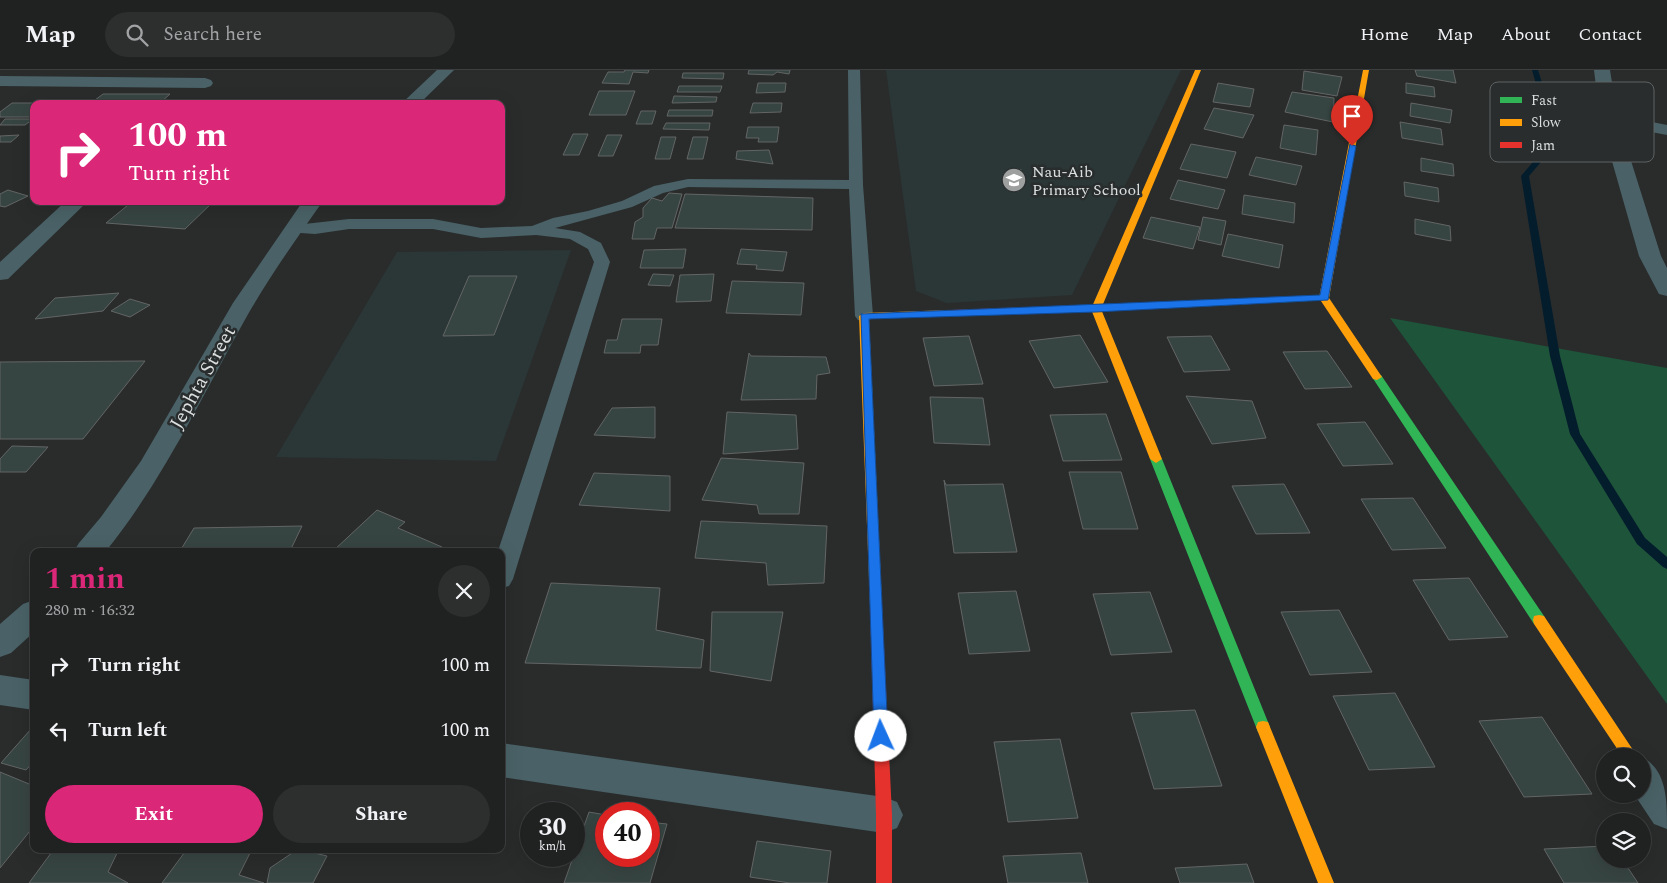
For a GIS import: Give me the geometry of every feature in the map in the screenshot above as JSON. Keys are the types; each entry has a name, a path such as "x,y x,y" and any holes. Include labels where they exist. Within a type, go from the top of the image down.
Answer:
{"street":[{"path":"0,80 14,70"},
{"path":"189,99 220,70"},
{"path":"413,100 446,70"},
{"path":"1198,70 1096,309 1326,883"},
{"path":"1366,70 1324,298 1625,748"},
{"path":"0,80 206,83"},
{"path":"1654,128 1667,130"},
{"path":"1622,162 1650,256 1667,289"},
{"path":"0,274 74,205"},
{"name":"Jephta Street","path":"92,548 110,527 176,426 236,316 310,205"},
{"path":"884,883 884,815 864,316 1096,309 1324,298"},
{"path":"0,643 30,617"},
{"path":"0,690 30,694"},
{"path":"505,761 884,815"},
{"path":"1651,787 1667,811"}],"lane":[{"path":"854,70 856,185 864,316"},
{"path":"534,231 558,221 590,215 627,204 659,189 688,182 856,185"},
{"path":"293,229 315,229 349,224 434,224 481,233 534,231 574,235 595,246 602,262 505,566"}],"shaded area":[{"name":"Nau-Aib Primary School","path":"886,70 1181,70 1072,295 947,303 916,291"},
{"path":"571,250 496,461 276,457 397,252"}],"green space":[{"path":"1390,318 1667,368 1667,704"}],"building":[{"path":"625,70 649,70 648,73 633,72 629,84 602,83 608,72 624,72"},
{"path":"749,70 790,70 789,74 777,72 773,75 748,74"},
{"path":"1415,70 1453,70 1456,83 1417,76"},
{"path":"1304,71 1342,77 1337,96 1302,90"},
{"path":"683,73 724,73 723,79 682,78"},
{"path":"758,83 786,83 785,92 756,93"},
{"path":"1218,83 1254,89 1250,107 1213,102"},
{"path":"1406,83 1434,87 1435,97 1406,93"},
{"path":"679,86 722,86 720,92 677,92"},
{"path":"599,91 635,91 626,115 589,115"},
{"path":"1292,92 1334,98 1333,122 1285,112"},
{"path":"103,94 170,94 163,100 95,100"},
{"path":"674,96 717,97 716,102 672,103"},
{"path":"12,103 30,103 30,117 0,117 0,112"},
{"path":"753,103 782,103 781,112 750,113"},
{"path":"1411,103 1452,110 1450,123 1410,116"},
{"path":"1214,108 1254,115 1243,138 1204,129"},
{"path":"669,110 713,110 712,116 667,116"},
{"path":"641,111 656,111 652,124 636,124"},
{"path":"5,119 30,119 25,125 0,125"},
{"path":"1400,122 1441,129 1443,145 1402,138"},
{"path":"666,123 710,123 709,130 663,129"},
{"path":"1284,125 1318,130 1316,155 1280,148"},
{"path":"748,127 779,127 777,142 758,142 759,138 746,138"},
{"path":"573,134 588,134 579,155 563,155"},
{"path":"19,135 11,142 0,142 0,136"},
{"path":"607,135 622,135 613,156 598,156"},
{"path":"661,137 676,137 670,159 655,159"},
{"path":"693,137 708,137 703,159 687,159"},
{"path":"1191,144 1236,152 1227,178 1180,169"},
{"path":"769,150 773,164 736,159 737,151"},
{"path":"1256,157 1302,166 1296,185 1249,175"},
{"path":"1421,158 1453,164 1454,176 1421,171"},
{"path":"1178,180 1225,190 1218,209 1170,199"},
{"path":"1404,182 1438,188 1439,202 1405,196"},
{"path":"8,190 28,196 5,207 0,206 0,194"},
{"path":"669,193 682,194 672,228 657,228 654,239 632,239 635,222 643,217 643,208 652,198 662,201"},
{"path":"685,194 813,198 812,230 675,228"},
{"path":"1244,195 1295,203 1294,223 1242,214"},
{"path":"128,205 210,205 185,229 106,223"},
{"path":"1151,217 1200,227 1193,249 1143,238"},
{"path":"1203,217 1226,221 1221,245 1198,240"},
{"path":"1415,219 1450,226 1451,241 1415,234"},
{"path":"1228,234 1283,245 1279,268 1222,256"},
{"path":"686,249 683,268 640,268 644,250"},
{"path":"741,249 787,252 783,271 756,269 757,265 737,264"},
{"path":"653,274 674,275 670,286 648,285"},
{"path":"714,274 711,301 676,302 680,275"},
{"path":"469,276 517,276 494,335 443,336"},
{"path":"732,281 804,283 801,315 726,313"},
{"path":"119,293 103,311 35,319 55,298"},
{"path":"130,299 150,305 130,317 111,311"},
{"path":"622,319 662,319 658,345 641,345 640,353 604,353 607,340 617,340"},
{"path":"1080,335 1108,382 1054,388 1029,341"},
{"path":"969,336 983,384 934,386 923,338"},
{"path":"1211,336 1230,370 1184,372 1167,337"},
{"path":"1327,351 1352,387 1305,389 1283,352"},
{"path":"749,353 751,356 826,357 830,373 817,375 816,399 741,400"},
{"path":"145,361 83,439 0,439 0,362"},
{"path":"1186,396 1252,401 1266,438 1212,444"},
{"path":"930,397 983,398 990,445 934,443"},
{"path":"655,407 655,438 594,435 612,408"},
{"path":"727,412 796,415 798,449 723,454"},
{"path":"1106,414 1122,460 1063,461 1050,415"},
{"path":"1365,422 1393,464 1343,466 1317,424"},
{"path":"12,446 48,447 26,472 0,472 0,459"},
{"path":"721,458 804,463 799,514 759,514 757,505 702,500"},
{"path":"1069,472 1121,472 1138,529 1083,529"},
{"path":"594,473 670,476 670,511 579,505"},
{"path":"944,480 946,485 1003,484 1017,552 954,553"},
{"path":"1284,484 1310,533 1256,534 1232,486"},
{"path":"1413,498 1446,548 1392,550 1361,499"},
{"path":"377,510 405,522 398,528 442,547 441,548 336,548"},
{"path":"701,521 827,526 824,583 768,585 766,563 695,558"},
{"path":"302,526 291,548 182,548 194,528"},
{"path":"1469,578 1508,637 1449,640 1413,580"},
{"path":"551,583 660,588 656,630 704,640 701,668 525,663"},
{"path":"1016,591 1030,651 969,654 958,593"},
{"path":"1150,592 1172,652 1111,655 1093,594"},
{"path":"1339,610 1372,672 1310,675 1281,612"},
{"path":"712,612 783,612 771,681 710,671"},
{"path":"1395,693 1435,767 1369,770 1333,696"},
{"path":"1195,710 1222,786 1154,789 1131,713"},
{"path":"1542,717 1592,794 1524,797 1479,721"},
{"path":"30,730 30,766 26,770 1,763"},
{"path":"1060,739 1078,818 1008,822 994,742"},
{"path":"0,772 30,784 30,831 0,868"},
{"path":"589,812 595,813 595,867 655,867 650,883 564,883 570,867 585,867 585,823"},
{"path":"660,823 667,824 660,848"},
{"path":"757,841 831,851 827,883 790,883 750,877"},
{"path":"1596,846 1596,868 1628,868 1638,883 1564,883 1544,849"},
{"path":"51,853 117,853 108,872 128,883 29,883"},
{"path":"184,853 250,853 239,875 264,883 162,883"},
{"path":"292,853 315,853 327,856 313,883 267,883 270,868"},
{"path":"1081,853 1088,883 1008,883 1003,856"},
{"path":"1247,864 1254,883 1180,883 1175,868"}],"waterway":[{"path":"1535,70 1539,82"},
{"path":"1537,162 1525,176 1555,356 1575,434 1641,541 1667,564"}],"traffic: fast":[{"path":"1171,305 1324,298"},
{"path":"1377,377 1539,620"},
{"path":"1156,459 1263,727"}],"traffic: slow":[{"path":"1156,459 1096,309 1198,70"},
{"path":"1366,70 1324,298 1377,377"},
{"path":"876,605 864,316 951,313"},
{"path":"1539,620 1625,748"},
{"path":"1263,727 1326,883"}],"traffic: jam":[{"path":"951,313 1171,305"},
{"path":"876,605 884,815 884,883"}],"place":[{"name":"Nau-Aib Primary School","path":"1014,180"}],"route":[{"path":"881,736 864,316 1096,309 1324,298 1352,146"}]}
